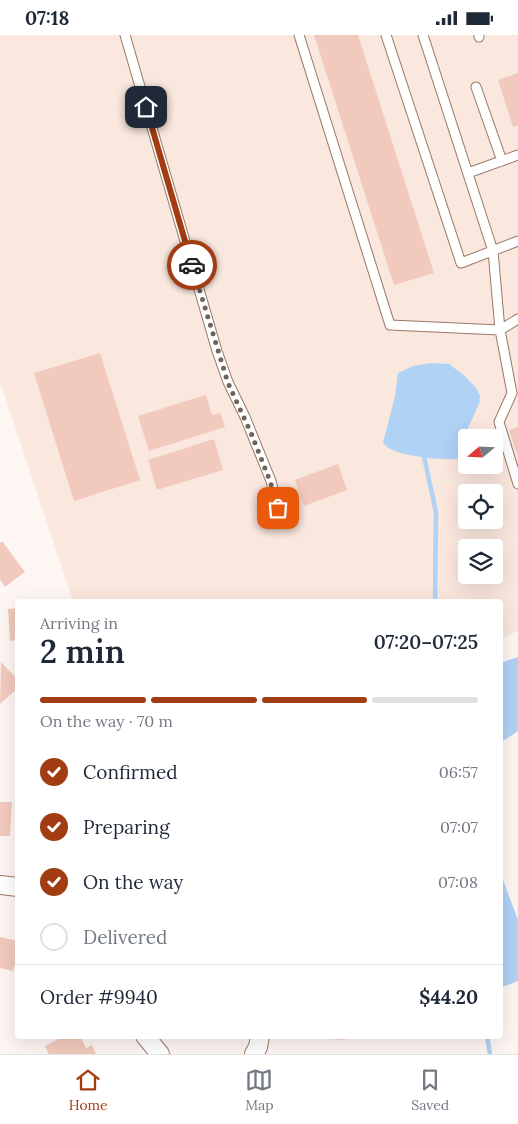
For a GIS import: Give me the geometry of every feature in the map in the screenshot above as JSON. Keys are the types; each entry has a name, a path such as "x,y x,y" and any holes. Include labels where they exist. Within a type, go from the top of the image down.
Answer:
{"street":[{"path":"0,885 15,887"},
{"path":"148,1039 160,1054"},
{"path":"254,1054 259,1039"}],"lane":[{"path":"126,35 222,367 245,417 270,481 278,508"},
{"path":"299,35 390,325 500,330 518,319"},
{"path":"386,35 461,263 518,241"},
{"path":"423,35 493,251 500,330 515,392 499,422 518,483"},
{"path":"476,87 502,161"},
{"path":"468,173 518,155"}],"shaded area":[{"path":"0,35 518,35 518,631 503,638 503,599 72,599 0,381"}],"water":[{"path":"432,363 449,364 466,377 477,389 480,396 479,404 468,429 458,429 458,459 418,457 396,452 383,443 395,396 398,373 413,366"},
{"path":"518,657 518,731 503,741 503,662"},
{"path":"503,880 518,920 518,981 503,987"}],"building":[{"path":"314,35 358,35 434,273 394,285"},
{"path":"518,73 518,125 513,127 498,80"},
{"path":"100,353 140,480 74,501 34,373"},
{"path":"206,395 212,415 220,413 225,427 149,451 138,416"},
{"path":"518,427 518,456 509,430"},
{"path":"214,439 223,470 157,490 148,460"},
{"path":"338,464 347,490 304,506 295,480"},
{"path":"2,541 25,572 5,587 0,580 0,543"},
{"path":"15,608 15,640 10,641 8,609"},
{"path":"1,662 15,677 15,691 0,704"},
{"path":"0,802 12,802 10,836 0,836"},
{"path":"0,937 15,940 13,971 0,968"},
{"path":"58,1039 82,1039 86,1048 92,1045 96,1054 49,1054 45,1046"}],"waterway":[{"path":"423,452 436,512 435,599"},
{"path":"488,1039 490,1054"}],"way so far":[{"path":"192,265 228,383 245,417 270,481 278,508"}],"route":[{"path":"146,107 192,265"}]}
